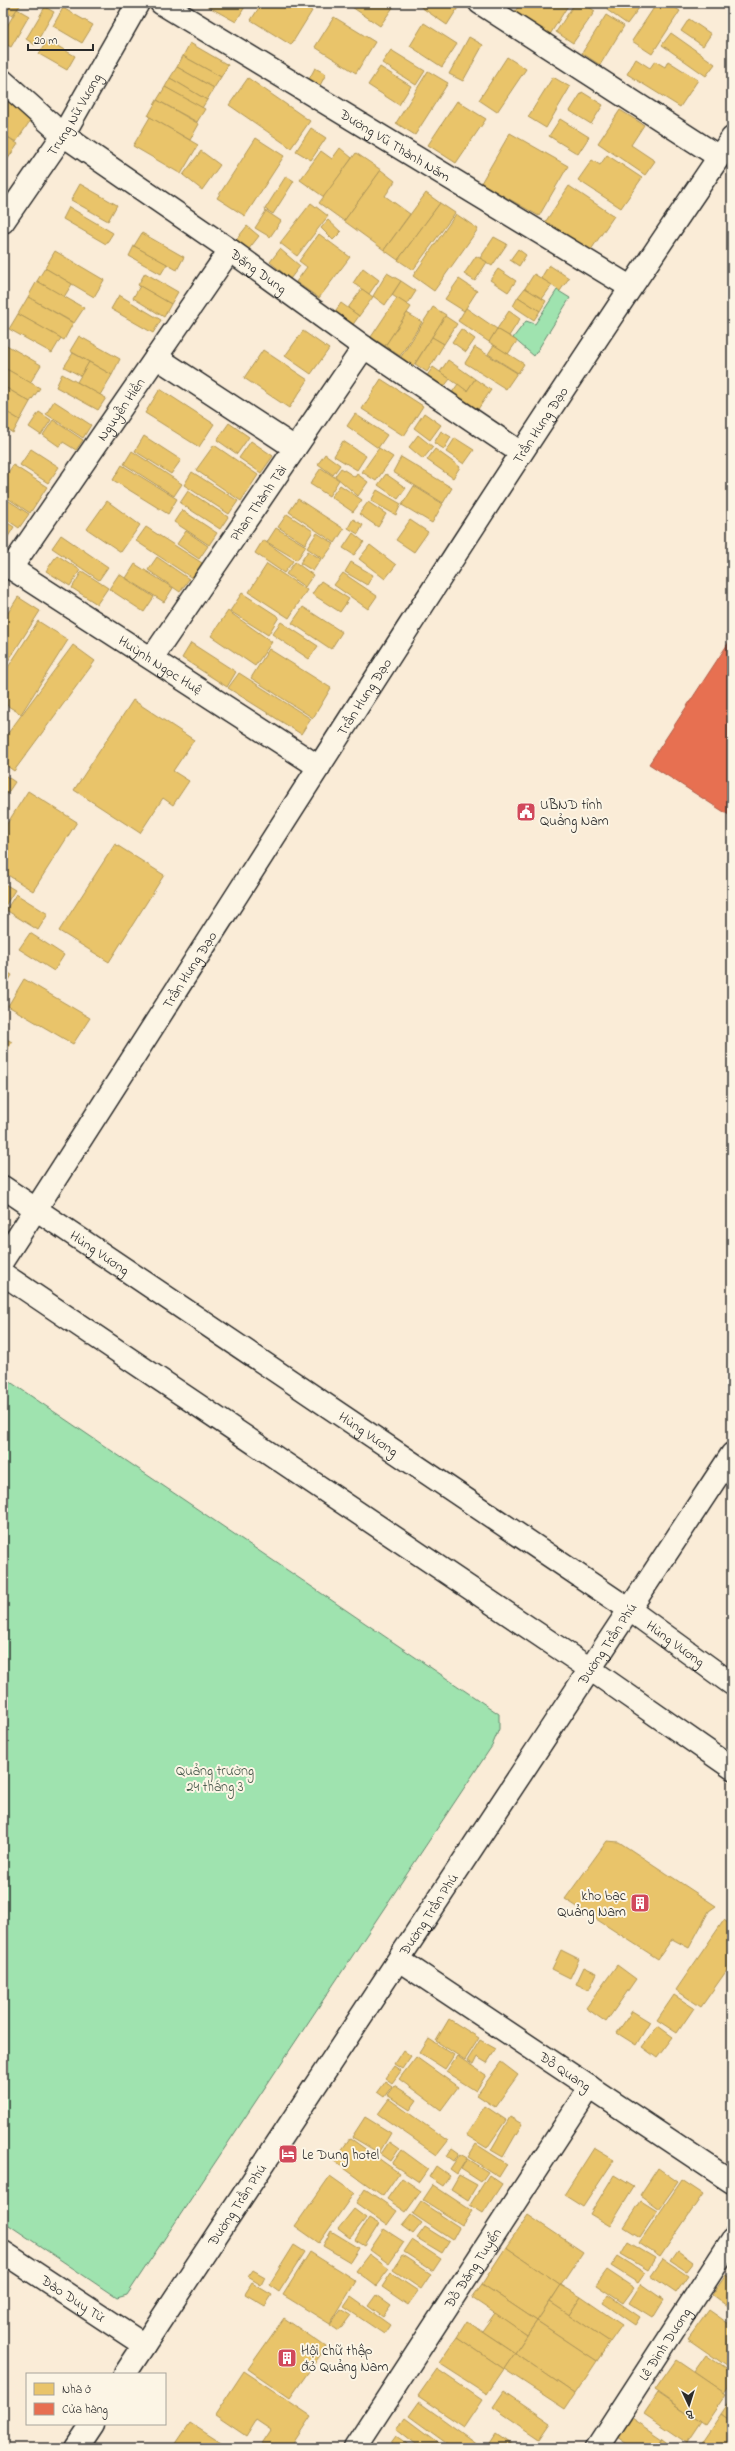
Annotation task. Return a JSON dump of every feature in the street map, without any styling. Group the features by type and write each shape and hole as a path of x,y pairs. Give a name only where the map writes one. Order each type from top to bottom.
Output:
{"street":[{"name":"Trưng Nữ Vương","path":"3,222 63,135 138,3"},
{"name":"Đường Vũ Thành Năm","path":"161,3 625,284 631,285"},
{"path":"480,3 719,157"},
{"name":"Đặng Dung","path":"3,81 63,135 230,250 364,348 521,453"},
{"name":"Trần Hưng Đạo","path":"3,1260 521,453 631,285 732,138"},
{"name":"Nguyễn Hiền","path":"7,566 230,250"},
{"name":"Phan Thành Tài","path":"152,658 364,348"},
{"path":"156,356 295,448"},
{"name":"Huỳnh Ngọc Huệ","path":"7,566 319,767"},
{"name":"Hùng Vương","path":"3,1187 630,1610 732,1684"},
{"path":"3,1274 590,1669 732,1768"},
{"name":"Đường Trần Phú","path":"126,2373 732,1454"},
{"name":"Đỗ Quang","path":"399,1960 732,2182"},
{"name":"Đỗ Đăng Tuyển","path":"355,2448 590,2087"},
{"name":"Lê Đình Dương","path":"597,2448 732,2240"},
{"name":"Đào Duy Từ","path":"3,2252 144,2345"},
{"path":"76,2448 91,2425"}],"green space":[{"path":"557,290 570,298 534,356 513,338 526,321 535,324"},
{"name":"Quảng trường 24 tháng 3","path":"3,1377 499,1714 499,1729 492,1746 127,2295 117,2298 3,2221"}],"building: Nhà ở":[{"path":"6,3 22,3 12,16 3,10"},
{"path":"202,3 247,3 236,22"},
{"path":"262,3 300,3 312,11 291,45 251,20"},
{"path":"346,3 396,3 380,26"},
{"path":"415,3 455,3 459,6 447,25"},
{"path":"521,3 569,4 549,36 513,14"},
{"path":"575,3 583,3 595,11 573,43 556,32"},
{"path":"612,3 642,4 627,24 607,10"},
{"path":"657,3 668,3 680,11 652,54 632,41"},
{"path":"45,7 54,12 35,45 26,39"},
{"path":"63,8 93,25 82,43 53,26"},
{"path":"17,9 29,16 11,47 3,43 3,33"},
{"path":"606,15 624,26 600,65 582,53"},
{"path":"334,17 375,42 356,73 315,47"},
{"path":"689,19 711,34 703,46 681,31"},
{"path":"424,23 457,44 442,67 410,46"},
{"path":"671,33 715,64 706,76 662,45"},
{"path":"469,37 483,45 463,81 449,74"},
{"path":"47,40 75,56 67,70 39,54"},
{"path":"190,43 228,65 221,77 183,56"},
{"path":"391,50 425,71 416,85 382,63"},
{"path":"183,56 221,77 214,88 177,67"},
{"path":"507,57 526,69 497,112 479,100"},
{"path":"636,59 650,68 655,61 665,67 668,61 698,80 680,107 627,74"},
{"path":"177,67 214,88 207,100 170,78"},
{"path":"380,67 411,86 399,105 368,85"},
{"path":"315,68 326,74 317,91 306,85"},
{"path":"428,71 448,83 415,135 396,123"},
{"path":"553,77 570,87 546,128 528,117"},
{"path":"170,78 207,100 202,108 165,87"},
{"path":"248,78 310,121 291,148 229,105"},
{"path":"165,87 205,109 197,122 157,100"},
{"path":"582,92 603,105 591,124 570,111"},
{"path":"3,94 34,115 16,142 3,134"},
{"path":"157,100 199,124 190,140 148,116"},
{"path":"457,101 486,119 456,163 428,145"},
{"path":"620,110 644,125 631,145 655,161 645,175 598,143"},
{"path":"150,117 198,145 181,174 133,146"},
{"path":"560,119 589,137 578,154 549,136"},
{"path":"311,128 326,138 311,160 296,151"},
{"path":"510,133 568,166 539,216 481,183"},
{"path":"3,134 18,144 3,166"},
{"path":"256,138 284,156 245,216 217,198"},
{"path":"340,148 352,158 324,197 300,180 321,151 332,159"},
{"path":"201,151 220,165 202,190 183,175"},
{"path":"356,153 381,170 344,221 319,203"},
{"path":"607,155 642,178 621,208 578,180 592,160 600,165"},
{"path":"381,170 395,181 385,196 410,214 384,250 344,221"},
{"path":"286,176 294,181 273,214 265,209"},
{"path":"80,184 117,205 108,221 71,200"},
{"path":"569,186 614,216 586,257 542,227"},
{"path":"426,193 440,203 398,260 384,250"},
{"path":"311,203 328,216 297,256 280,243"},
{"path":"440,203 455,213 413,270 398,260"},
{"path":"69,207 113,233 106,244 63,219"},
{"path":"266,211 281,221 270,237 255,228"},
{"path":"456,214 478,229 434,291 413,276"},
{"path":"328,220 341,232 333,240 321,228"},
{"path":"247,226 259,236 248,250 236,240"},
{"path":"142,233 184,257 177,270 134,246"},
{"path":"319,234 350,257 319,298 296,282 307,267 299,261"},
{"path":"494,237 507,244 492,266 480,258"},
{"path":"134,246 167,264 161,274 129,256"},
{"path":"280,249 300,266 290,279 270,262"},
{"path":"518,249 526,255 519,266 510,260"},
{"path":"55,251 104,280 94,297 45,268"},
{"path":"476,256 487,262 475,281 464,274"},
{"path":"549,265 569,278 560,291 541,278"},
{"path":"45,268 72,284 64,297 37,281"},
{"path":"363,268 379,280 369,294 353,283"},
{"path":"498,269 516,281 508,292 490,280"},
{"path":"145,273 178,292 171,304 138,285"},
{"path":"387,273 401,281 385,305 373,296"},
{"path":"534,274 552,285 542,299 525,288"},
{"path":"459,279 477,291 464,311 445,299"},
{"path":"37,281 84,308 74,323 28,297"},
{"path":"401,281 416,291 407,305 392,295"},
{"path":"140,286 171,304 164,317 133,298"},
{"path":"525,288 546,301 540,311 518,297"},
{"path":"362,289 373,297 359,316 348,308"},
{"path":"119,295 161,320 153,333 111,309"},
{"path":"28,297 73,323 64,340 18,314"},
{"path":"518,297 540,311 534,320 513,306"},
{"path":"397,298 411,307 385,346 371,337"},
{"path":"341,303 359,316 349,330 331,317"},
{"path":"433,307 446,315 412,368 399,360"},
{"path":"466,308 497,329 489,342 458,321"},
{"path":"509,311 520,319 509,336 497,329"},
{"path":"407,313 422,322 400,356 385,346"},
{"path":"18,314 61,338 52,353 9,329"},
{"path":"445,316 457,324 444,344 432,337"},
{"path":"461,329 475,339 466,352 452,342"},
{"path":"497,329 517,341 508,354 489,342"},
{"path":"303,331 329,349 311,374 285,356"},
{"path":"79,336 120,359 112,375 70,351"},
{"path":"432,337 444,344 427,372 415,364"},
{"path":"3,343 41,365 30,383 3,367"},
{"path":"494,345 524,364 518,373 488,354"},
{"path":"475,347 517,373 506,389 465,363"},
{"path":"263,350 308,380 289,408 244,378"},
{"path":"73,353 89,362 81,376 64,367"},
{"path":"448,360 475,379 467,391 440,372"},
{"path":"89,362 112,375 100,395 77,382"},
{"path":"3,367 40,388 30,402 3,386"},
{"path":"433,367 450,379 440,392 424,380"},
{"path":"62,374 106,398 98,410 56,387"},
{"path":"381,379 423,406 404,436 362,409"},
{"path":"475,379 491,390 476,412 451,394 458,384 467,391"},
{"path":"3,386 30,402 20,420 3,410"},
{"path":"160,389 214,424 199,447 145,413"},
{"path":"54,401 91,425 83,438 46,414"},
{"path":"3,410 20,420 13,433 3,427"},
{"path":"39,412 51,420 41,435 29,427"},
{"path":"424,413 441,425 430,440 414,428"},
{"path":"355,414 387,435 378,448 347,426"},
{"path":"53,420 83,440 76,450 63,442 60,447 43,435"},
{"path":"229,423 249,437 237,454 217,440"},
{"path":"441,431 451,437 444,449 434,443"},
{"path":"418,435 433,447 423,459 409,447"},
{"path":"144,436 181,460 171,474 135,451"},
{"path":"455,438 474,450 464,464 446,452"},
{"path":"251,441 273,456 261,473 239,458"},
{"path":"343,441 366,456 357,470 334,456"},
{"path":"214,445 258,475 241,501 196,470"},
{"path":"379,448 393,457 376,481 362,472"},
{"path":"31,449 59,467 48,483 20,465"},
{"path":"435,449 460,467 453,478 427,460"},
{"path":"132,451 182,484 174,496 124,464"},
{"path":"325,454 340,465 333,475 318,464"},
{"path":"401,457 452,488 443,503 393,472"},
{"path":"13,465 47,487 30,513 3,495 3,471 7,474"},
{"path":"122,465 177,499 168,514 113,480"},
{"path":"321,468 339,480 329,496 310,484"},
{"path":"341,468 355,477 357,474 368,482 358,496 335,476"},
{"path":"192,472 238,501 229,514 184,485"},
{"path":"386,474 406,488 398,499 378,485"},
{"path":"340,485 362,500 353,512 331,497"},
{"path":"414,486 443,504 432,523 402,505"},
{"path":"377,490 401,504 396,515 371,501"},
{"path":"188,491 228,517 220,529 180,503"},
{"path":"3,497 29,514 19,528 3,517"},
{"path":"298,499 344,529 335,543 289,512"},
{"path":"107,501 140,525 121,552 87,529"},
{"path":"368,502 386,514 378,527 359,514"},
{"path":"182,510 217,533 209,545 174,522"},
{"path":"287,514 313,531 305,544 278,527"},
{"path":"353,519 363,525 358,534 348,528"},
{"path":"3,520 14,527 6,540 3,538"},
{"path":"410,520 428,532 414,552 396,540"},
{"path":"146,527 202,563 192,578 136,541"},
{"path":"276,528 306,546 297,560 267,542"},
{"path":"186,531 208,546 199,559 177,544"},
{"path":"317,533 334,544 323,559 307,548"},
{"path":"353,533 364,542 354,555 343,548"},
{"path":"61,535 108,567 99,580 52,548"},
{"path":"263,540 293,561 284,573 255,553"},
{"path":"370,545 396,565 385,579 359,559"},
{"path":"308,551 321,559 313,571 300,563"},
{"path":"57,555 80,570 70,586 46,571"},
{"path":"157,557 189,579 180,592 148,570"},
{"path":"295,562 313,575 305,587 286,574"},
{"path":"351,562 373,575 367,585 345,572"},
{"path":"135,564 173,588 164,602 126,578"},
{"path":"267,564 307,590 289,618 249,592"},
{"path":"82,571 108,588 97,604 72,588"},
{"path":"343,573 377,596 368,609 334,585"},
{"path":"119,574 154,597 144,612 109,589"},
{"path":"321,581 349,599 340,612 312,594"},
{"path":"242,593 279,617 268,635 230,611"},
{"path":"18,597 40,611 3,669 3,621"},
{"path":"303,607 342,632 331,649 292,623"},
{"path":"228,611 272,642 255,666 211,636"},
{"path":"38,621 68,640 21,714 3,703 3,675"},
{"path":"281,622 318,646 309,659 272,634"},
{"path":"191,643 236,672 227,687 182,658"},
{"path":"73,645 95,661 14,771 3,763 3,740"},
{"path":"269,649 331,688 313,718 251,678"},
{"path":"239,673 311,719 301,734 228,688"},
{"path":"133,700 194,740 173,771 189,781 173,805 163,798 140,833 74,790"},
{"path":"3,774 15,782 3,800"},
{"path":"28,791 77,822 33,891 3,872 3,830"},
{"path":"115,844 164,875 109,962 59,931"},
{"path":"3,883 15,890 3,909"},
{"path":"16,894 48,914 38,930 6,910"},
{"path":"30,933 64,955 54,971 19,949"},
{"path":"3,970 12,975 3,990"},
{"path":"24,979 90,1018 73,1044 8,1006"},
{"path":"3,1037 12,1042 3,1056"},
{"name":"kho bạc Quảng Nam","path":"607,1841 619,1842 716,1906 709,1911 689,1948 672,1939 658,1959 565,1899"},
{"path":"724,1920 732,1926 732,1963 701,2007 676,1990"},
{"path":"561,1950 579,1959 570,1978 552,1969"},
{"path":"617,1965 636,1979 606,2022 586,2008"},
{"path":"584,1967 597,1973 589,1990 576,1984"},
{"path":"674,1995 694,2008 677,2033 657,2020"},
{"path":"632,2011 650,2022 636,2045 617,2033"},
{"path":"449,2019 479,2038 465,2060 436,2041"},
{"path":"658,2026 673,2037 657,2058 642,2047"},
{"path":"429,2039 454,2055 445,2069 420,2053"},
{"path":"480,2040 496,2049 487,2063 477,2057 473,2065 467,2061"},
{"path":"403,2050 411,2056 402,2069 394,2064"},
{"path":"457,2056 486,2075 476,2091 446,2072"},
{"path":"416,2057 458,2087 441,2110 399,2079"},
{"path":"501,2062 518,2075 495,2107 477,2095"},
{"path":"394,2066 401,2071 392,2083 385,2078"},
{"path":"385,2081 392,2086 384,2097 377,2092"},
{"path":"394,2085 417,2100 410,2110 387,2095"},
{"path":"389,2099 448,2141 437,2155 378,2114"},
{"path":"485,2106 506,2120 487,2148 466,2135"},
{"path":"365,2117 391,2133 379,2153 352,2137"},
{"path":"510,2117 522,2124 503,2157 491,2150"},
{"path":"350,2138 399,2173 383,2196 334,2161"},
{"path":"389,2142 399,2149 391,2161 381,2154"},
{"path":"476,2144 507,2164 499,2177 468,2157"},
{"path":"452,2148 459,2153 454,2161 447,2156"},
{"path":"594,2148 614,2160 583,2207 564,2195"},
{"path":"402,2150 428,2169 419,2182 392,2164"},
{"path":"460,2154 467,2158 457,2174 450,2169"},
{"path":"467,2159 488,2172 481,2182 461,2169"},
{"path":"436,2166 450,2176 443,2186 429,2177"},
{"path":"658,2168 678,2182 659,2209 640,2195"},
{"path":"459,2175 477,2185 468,2200 451,2189"},
{"path":"489,2175 502,2184 483,2213 470,2205"},
{"path":"614,2175 634,2187 610,2226 590,2214"},
{"path":"330,2176 354,2193 319,2243 295,2226"},
{"path":"402,2178 421,2191 406,2212 387,2199"},
{"path":"682,2180 703,2194 660,2257 639,2243"},
{"path":"433,2185 472,2211 462,2225 423,2200"},
{"path":"365,2189 397,2211 387,2225 356,2203"},
{"path":"641,2201 657,2211 640,2237 624,2227"},
{"path":"421,2202 459,2227 452,2240 413,2214"},
{"path":"354,2209 366,2218 350,2238 338,2229"},
{"path":"411,2215 422,2223 413,2234 402,2226"},
{"path":"528,2215 583,2252 561,2285 506,2247"},
{"path":"369,2218 379,2224 365,2246 355,2240"},
{"path":"425,2227 449,2242 442,2253 417,2238"},
{"path":"384,2229 404,2242 389,2264 370,2250"},
{"path":"331,2231 359,2248 350,2262 323,2246"},
{"path":"412,2240 441,2259 433,2271 404,2252"},
{"path":"628,2242 655,2258 648,2270 621,2254"},
{"path":"294,2245 305,2252 279,2292 269,2285"},
{"path":"506,2247 561,2285 537,2321 482,2284"},
{"path":"678,2251 693,2262 686,2271 671,2261"},
{"path":"310,2252 356,2281 330,2324 283,2295"},
{"path":"369,2254 389,2269 376,2286 356,2271"},
{"path":"402,2255 431,2274 421,2289 393,2270"},
{"path":"618,2256 645,2273 638,2283 611,2266"},
{"path":"663,2259 688,2276 676,2293 651,2276"},
{"path":"253,2270 265,2277 261,2285 248,2277"},
{"path":"607,2270 634,2288 623,2303 596,2285"},
{"path":"391,2273 418,2291 408,2305 382,2287"},
{"path":"726,2275 732,2279 732,2299 727,2306 712,2295"},
{"path":"252,2283 272,2295 265,2306 245,2294"},
{"path":"482,2284 537,2321 527,2335 472,2298"},
{"path":"641,2284 664,2300 653,2318 629,2303"},
{"path":"561,2285 581,2297 569,2315 550,2302"},
{"path":"376,2295 391,2306 383,2317 368,2306"},
{"path":"608,2295 640,2317 635,2325 603,2303"},
{"path":"351,2297 390,2325 384,2334 344,2307"},
{"path":"581,2297 622,2325 610,2342 569,2315"},
{"path":"550,2302 610,2342 597,2361 537,2321"},
{"path":"341,2309 351,2315 339,2331 330,2325"},
{"path":"709,2310 732,2326 731,2369 688,2339"},
{"path":"495,2313 527,2335 515,2353 482,2331"},
{"name":"Hội chữ thập đỏ Quảng Nam","path":"284,2318 326,2347 290,2398 248,2369"},
{"path":"467,2321 515,2353 504,2369 457,2337"},
{"path":"537,2321 597,2361 575,2394 515,2353"},
{"path":"457,2337 504,2369 487,2394 439,2363"},
{"path":"515,2353 575,2394 565,2409 504,2369"},
{"path":"706,2355 732,2373 732,2381 724,2393 694,2372"},
{"path":"676,2360 726,2394 705,2425 655,2390"},
{"path":"437,2369 482,2400 464,2427 418,2396"},
{"path":"244,2371 311,2416 290,2448 259,2448 271,2430 256,2420 246,2436 215,2415"},
{"path":"504,2391 551,2423 540,2439 493,2407"},
{"path":"658,2393 701,2422 687,2443 644,2414"},
{"path":"732,2398 732,2422 721,2414"},
{"path":"419,2402 477,2444 475,2448 453,2448 409,2416"},
{"path":"721,2414 732,2422 732,2448 698,2448"},
{"path":"405,2418 445,2448 421,2448 397,2429"},
{"path":"631,2418 662,2439 655,2448 633,2448 617,2437"},
{"path":"190,2423 229,2448 173,2448"},
{"path":"496,2434 516,2448 487,2448"},
{"path":"396,2436 413,2448 387,2448"},
{"path":"662,2439 674,2448 655,2448"}],"building: Cửa hàng":[{"path":"731,639 732,640 732,817 649,764"}],"place":[{"name":"UBND tỉnh Quảng Nam","path":"526,812"},
{"name":"kho bạc Quảng Nam","path":"640,1903"},
{"name":"Le Dung hotel","path":"288,2154"},
{"name":"Hội chữ thập đỏ Quảng Nam","path":"287,2358"}]}
